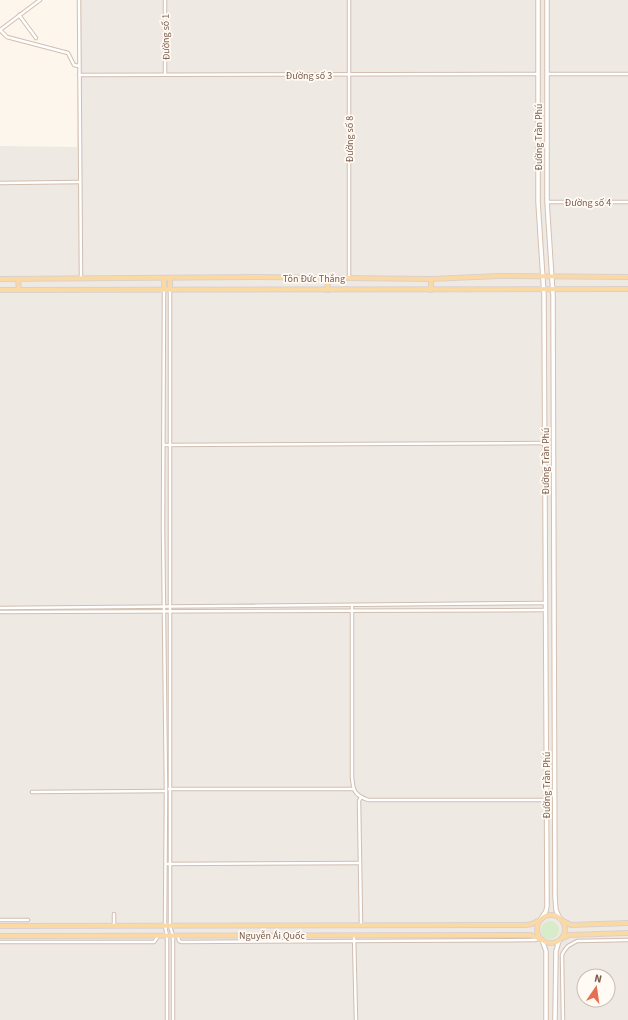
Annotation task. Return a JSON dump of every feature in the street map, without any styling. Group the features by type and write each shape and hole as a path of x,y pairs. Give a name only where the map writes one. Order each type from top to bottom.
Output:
{"main road":[{"name":"Đường Trần Phú","path":"538,0 538,202 544,289 547,906 546,911 540,920"},
{"name":"Đường Trần Phú","path":"547,0 547,202 553,289 556,910 560,919"},
{"path":"538,74 548,74"},
{"path":"538,202 547,202"},
{"name":"Tôn Đức Thắng","path":"0,279 431,279 543,276 628,277"},
{"path":"164,278 164,289"},
{"path":"170,278 170,289"},
{"path":"18,279 19,290"},
{"path":"328,279 328,290"},
{"path":"431,279 431,290"},
{"name":"Tôn Đức Thắng","path":"0,290 628,289"},
{"path":"544,412 554,412"},
{"path":"545,443 554,442"},
{"path":"545,603 554,602"},
{"path":"545,610 554,609"},
{"path":"546,771 555,771"},
{"path":"546,1020 546,951 542,940 539,937 537,928 540,920 548,916 556,916 571,925 628,923"},
{"path":"555,1020 556,951 565,930 565,926 560,919"},
{"name":"Nguyễn Ái Quốc","path":"0,926 526,925 540,920"},
{"path":"542,940 550,943 559,941 569,935 628,933"},
{"name":"Nguyễn Ái Quốc","path":"0,936 531,935 542,940"}],"street":[{"path":"40,0 0,30 7,37 68,53 74,65 79,66"},
{"path":"79,0 81,278"},
{"name":"Đường số 1","path":"165,0 165,74"},
{"name":"Đường số 8","path":"349,0 349,278"},
{"path":"18,15 36,38"},
{"name":"Đường số 3","path":"79,75 538,74"},
{"path":"548,74 628,74"},
{"path":"0,183 80,182"},
{"name":"Đường số 4","path":"547,202 628,202"},
{"path":"164,289 163,527 166,790 165,926 167,936 167,1020"},
{"path":"170,289 170,926 173,936 173,1020"},
{"path":"164,374 170,375"},
{"path":"164,445 545,443"},
{"path":"163,527 170,527"},
{"path":"0,608 164,605 545,603"},
{"path":"453,604 453,610"},
{"path":"263,605 264,610"},
{"path":"352,605 353,789 357,794 368,800 546,800"},
{"path":"0,612 545,610"},
{"path":"32,792 353,789"},
{"path":"361,797 359,801 361,925"},
{"path":"166,864 360,863"},
{"path":"114,914 114,926"},
{"path":"0,920 28,920"},
{"path":"354,935 356,1020"},
{"path":"0,942 154,942 157,936"},
{"path":"178,936 179,941 182,942 536,940"},
{"path":"563,1020 562,956 564,951 573,943 578,941 628,940"}],"shaded area":[{"path":"78,0 628,0 628,1020 0,1020 0,146 77,147"}],"green space":[{"path":"550,921 556,924 559,930 556,936 550,939 544,936 541,930 544,924"}]}
